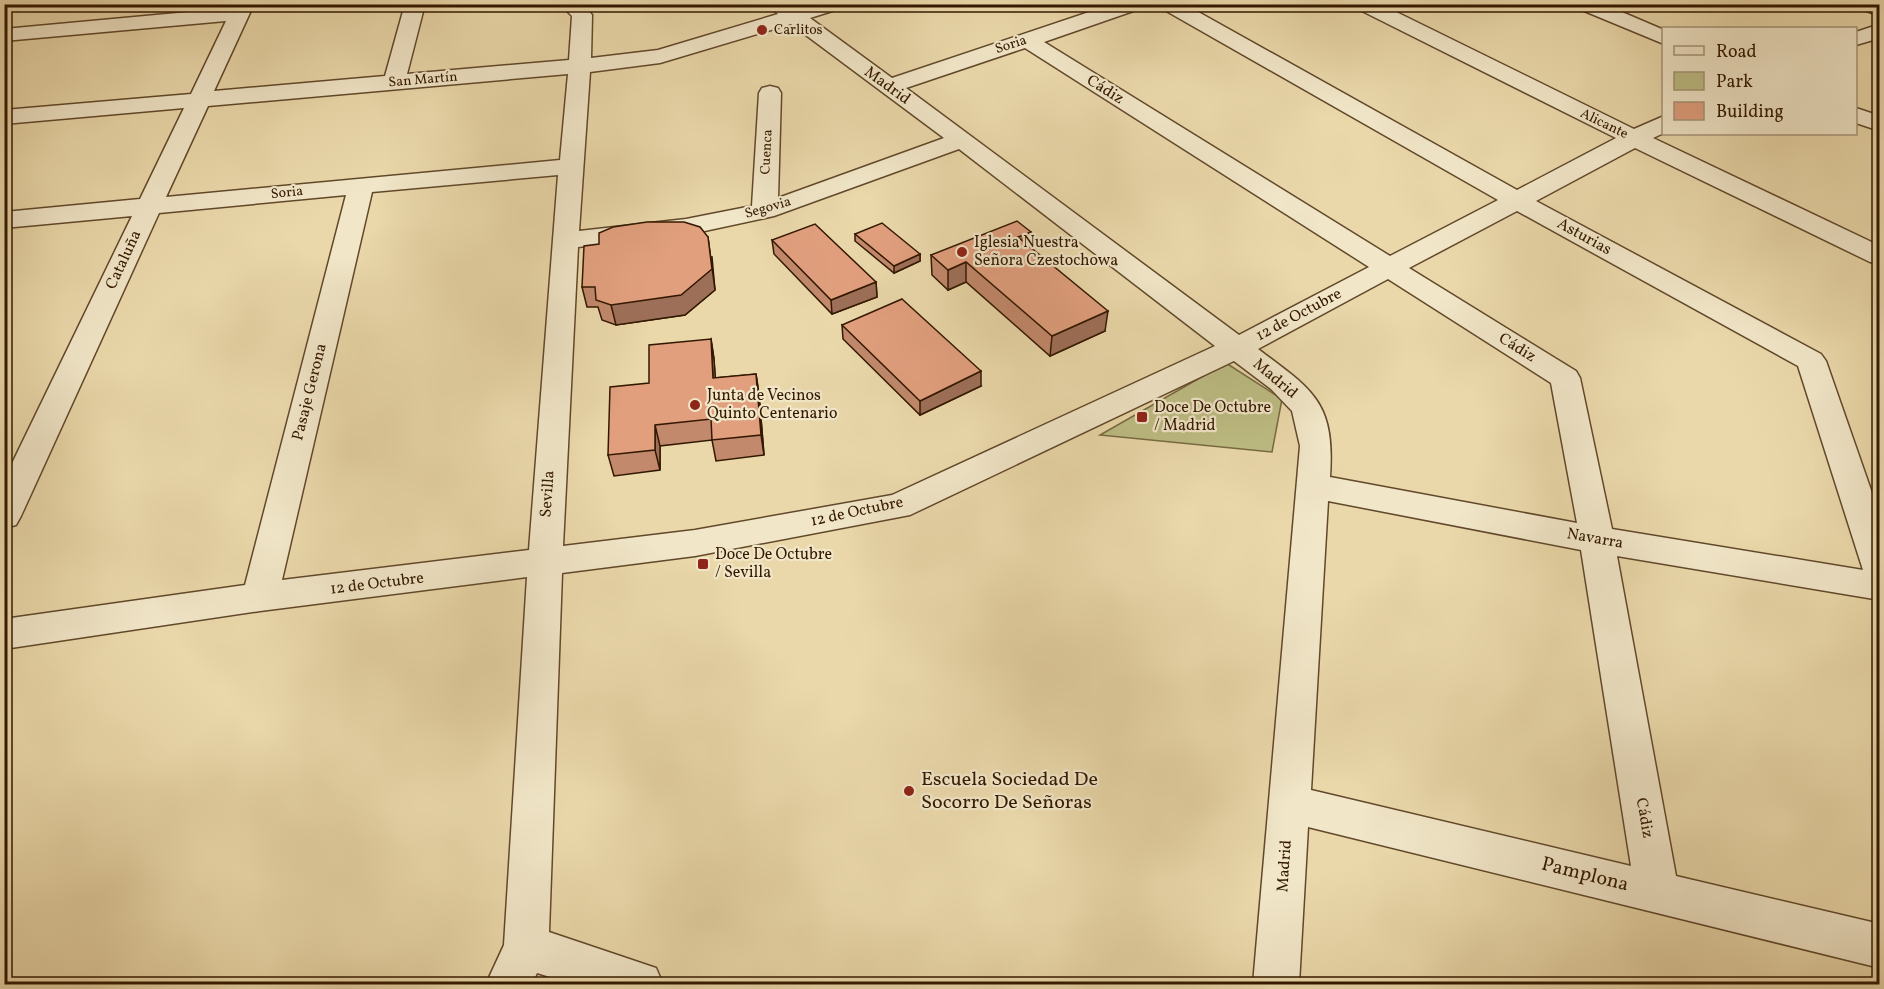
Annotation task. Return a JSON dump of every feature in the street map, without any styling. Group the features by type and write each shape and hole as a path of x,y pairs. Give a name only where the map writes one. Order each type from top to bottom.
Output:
{"street":[{"path":"394,83 415,4"},
{"name":"Sevilla","path":"518,966 570,166 580,67 582,15 570,4"},
{"name":"San Martín","path":"4,117 580,67 660,57 784,11 835,4"},
{"name":"Soria","path":"888,87 1135,4"},
{"name":"Asturias","path":"1167,4 1516,200 1811,361 1880,568"},
{"name":"Alicante","path":"1363,4 1880,256"},
{"path":"1584,4 1662,37"},
{"path":"1866,4 1880,10"},
{"path":"4,34 243,9"},
{"name":"Cataluña","path":"4,516 243,9"},
{"name":"Madrid","path":"784,11 962,140 1282,382 1307,407 1316,446 1276,984"},
{"path":"1857,39 1880,30"},
{"name":"Cádiz","path":"1027,40 1565,378 1597,540 1657,892"},
{"name":"Cuenca","path":"765,211 770,93"},
{"path":"1857,115 1880,124"},
{"name":"12 de Octubre","path":"4,634 260,597 544,564 695,543 898,506 1236,348 1662,124"},
{"name":"Segovia","path":"565,240 686,227 765,211 962,140"},
{"name":"Soria","path":"4,220 570,166"},
{"name":"Pasaje Gerona","path":"260,597 361,186"},
{"name":"Navarra","path":"1313,486 1597,540 1880,585"},
{"name":"Pamplona","path":"1290,804 1880,946"},
{"path":"518,966 640,984"}],"green space":[{"path":"1226,363 1282,399 1272,452 1100,435"}],"building":[{"path":"1017,221 1031,232 1018,237 1108,311 1052,336 966,262 948,270 931,255"},
{"path":"647,222 684,222 700,227 708,237 712,269 681,295 611,305 596,300 595,287 582,287 584,246 599,244 599,233 613,227"},
{"path":"882,223 920,254 894,266 855,234"},
{"path":"815,224 876,282 831,300 772,240"},
{"path":"902,299 981,371 920,401 842,325"},
{"path":"711,339 713,378 756,374 761,435 712,440 711,419 655,425 655,450 608,455 610,387 649,383 649,345"}],"place":[{"name":"Carlitos","path":"762,30"},
{"name":"Iglesia Nuestra Señora Czestochowa","path":"962,252"},
{"name":"Junta de Vecinos Quinto Centenario","path":"695,405"},
{"name":"Doce De Octubre / Madrid","path":"1142,417"},
{"name":"Doce De Octubre / Sevilla","path":"703,564"},
{"name":"Escuela Sociedad De Socorro De Señoras","path":"909,791"}]}
